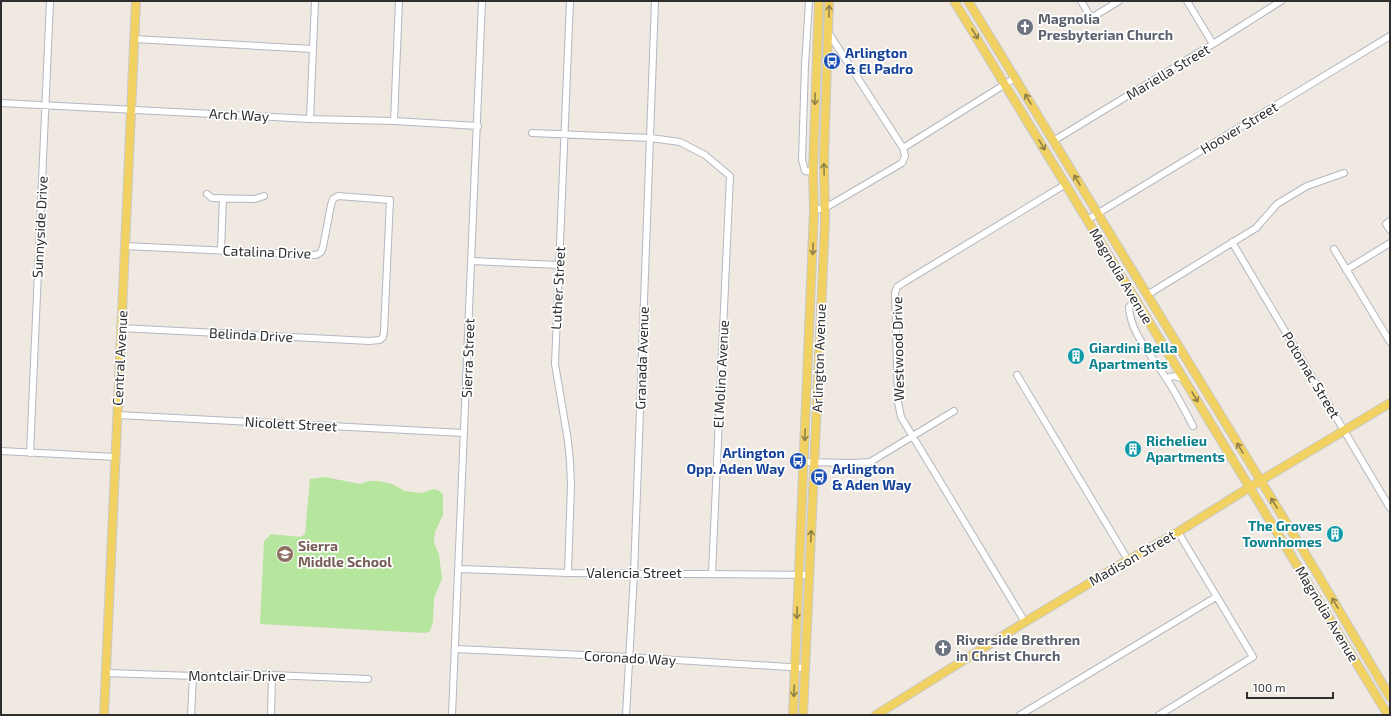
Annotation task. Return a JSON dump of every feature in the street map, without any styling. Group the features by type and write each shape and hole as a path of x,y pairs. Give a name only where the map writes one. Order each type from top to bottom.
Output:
{"main road":[{"name":"Central Avenue","path":"104,715 136,1"},
{"name":"Arlington Avenue","path":"793,715 814,210 813,172 819,1"},
{"name":"Arlington Avenue","path":"803,715 825,208 824,158 829,1"},
{"name":"Magnolia Avenue","path":"954,1 1388,715"},
{"name":"Magnolia Avenue","path":"968,1 1317,573 1390,697"},
{"name":"Madison Street","path":"876,715 1025,622 1390,404"}],"street":[{"name":"Sunnyside Drive","path":"30,453 50,1"},
{"path":"310,119 315,1"},
{"path":"394,121 399,1"},
{"name":"Sierra Street","path":"452,715 478,126 482,1"},
{"name":"Luther Street","path":"568,573 571,485 570,462 566,427 555,364 570,1"},
{"name":"Granada Avenue","path":"626,715 628,657 634,574 655,1"},
{"path":"809,1 805,60 802,160 805,171 813,172"},
{"path":"1081,1 1091,18 1119,1"},
{"path":"1187,1 1213,44"},
{"name":"Mariella Street","path":"1053,141 1282,1"},
{"path":"814,210 825,208 902,163 905,156 903,148 828,32"},
{"name":"Hoover Street","path":"1087,220 1390,36"},
{"path":"134,39 313,49"},
{"path":"805,60 816,60"},
{"path":"903,148 1015,78"},
{"name":"Arch Way","path":"1,103 478,126"},
{"path":"532,133 650,138"},
{"name":"El Molino Avenue","path":"650,138 680,142 705,155 730,176 712,573"},
{"path":"1147,295 1256,228 1277,204 1307,186 1344,173"},
{"name":"Westwood Drive","path":"1025,622 911,436 901,417 898,402 895,293 897,287 1066,184"},
{"path":"207,194 212,198 255,199 264,196"},
{"name":"Catalina Drive","path":"125,246 316,255 321,252 323,247 331,205 333,200 338,196 390,200 384,331 380,340"},
{"path":"221,250 223,198"},
{"path":"1390,221 1386,224 1390,230"},
{"name":"Potomac Street","path":"1232,242 1390,508"},
{"path":"1346,270 1390,243"},
{"path":"1334,249 1390,342"},
{"path":"472,261 559,265"},
{"path":"1136,300 1129,307 1130,318 1153,359 1167,379 1193,426"},
{"name":"Belinda Drive","path":"121,328 369,342 380,340"},
{"path":"1017,376 1128,560"},
{"path":"1167,379 1174,376 1184,380"},
{"path":"804,462 870,462 954,411"},
{"name":"Nicolett Street","path":"118,415 464,433"},
{"path":"1,451 116,457"},
{"path":"1159,715 1253,656 1178,532"},
{"name":"Valencia Street","path":"459,569 568,573 810,575"},
{"path":"1020,715 1216,597"},
{"name":"Coronado Way","path":"455,649 628,657 805,668"},
{"name":"Montclair Drive","path":"106,673 193,677 224,677 246,674 368,679"},
{"path":"271,715 272,676"},
{"path":"192,715 193,677"}],"green space":[{"path":"325,477 360,484 369,481 378,481 392,484 405,491 422,493 433,489 438,490 443,494 443,515 435,532 434,543 439,554 442,579 434,598 433,622 430,631 425,633 260,624 264,541 271,534 300,537 305,534 310,479"}],"place":[{"name":"Magnolia Presbyterian Church","path":"1025,27"},
{"name":"Arlington & El Padro","path":"832,61"},
{"name":"Giardini Bella Apartments","path":"1076,356"},
{"name":"Richelieu Apartments","path":"1133,449"},
{"name":"Arlington Opp. Aden Way","path":"798,461"},
{"name":"Arlington & Aden Way","path":"819,477"},
{"name":"The Groves Townhomes","path":"1335,534"},
{"name":"Sierra Middle School","path":"285,554"},
{"name":"Riverside Brethren in Christ Church","path":"943,648"}]}
